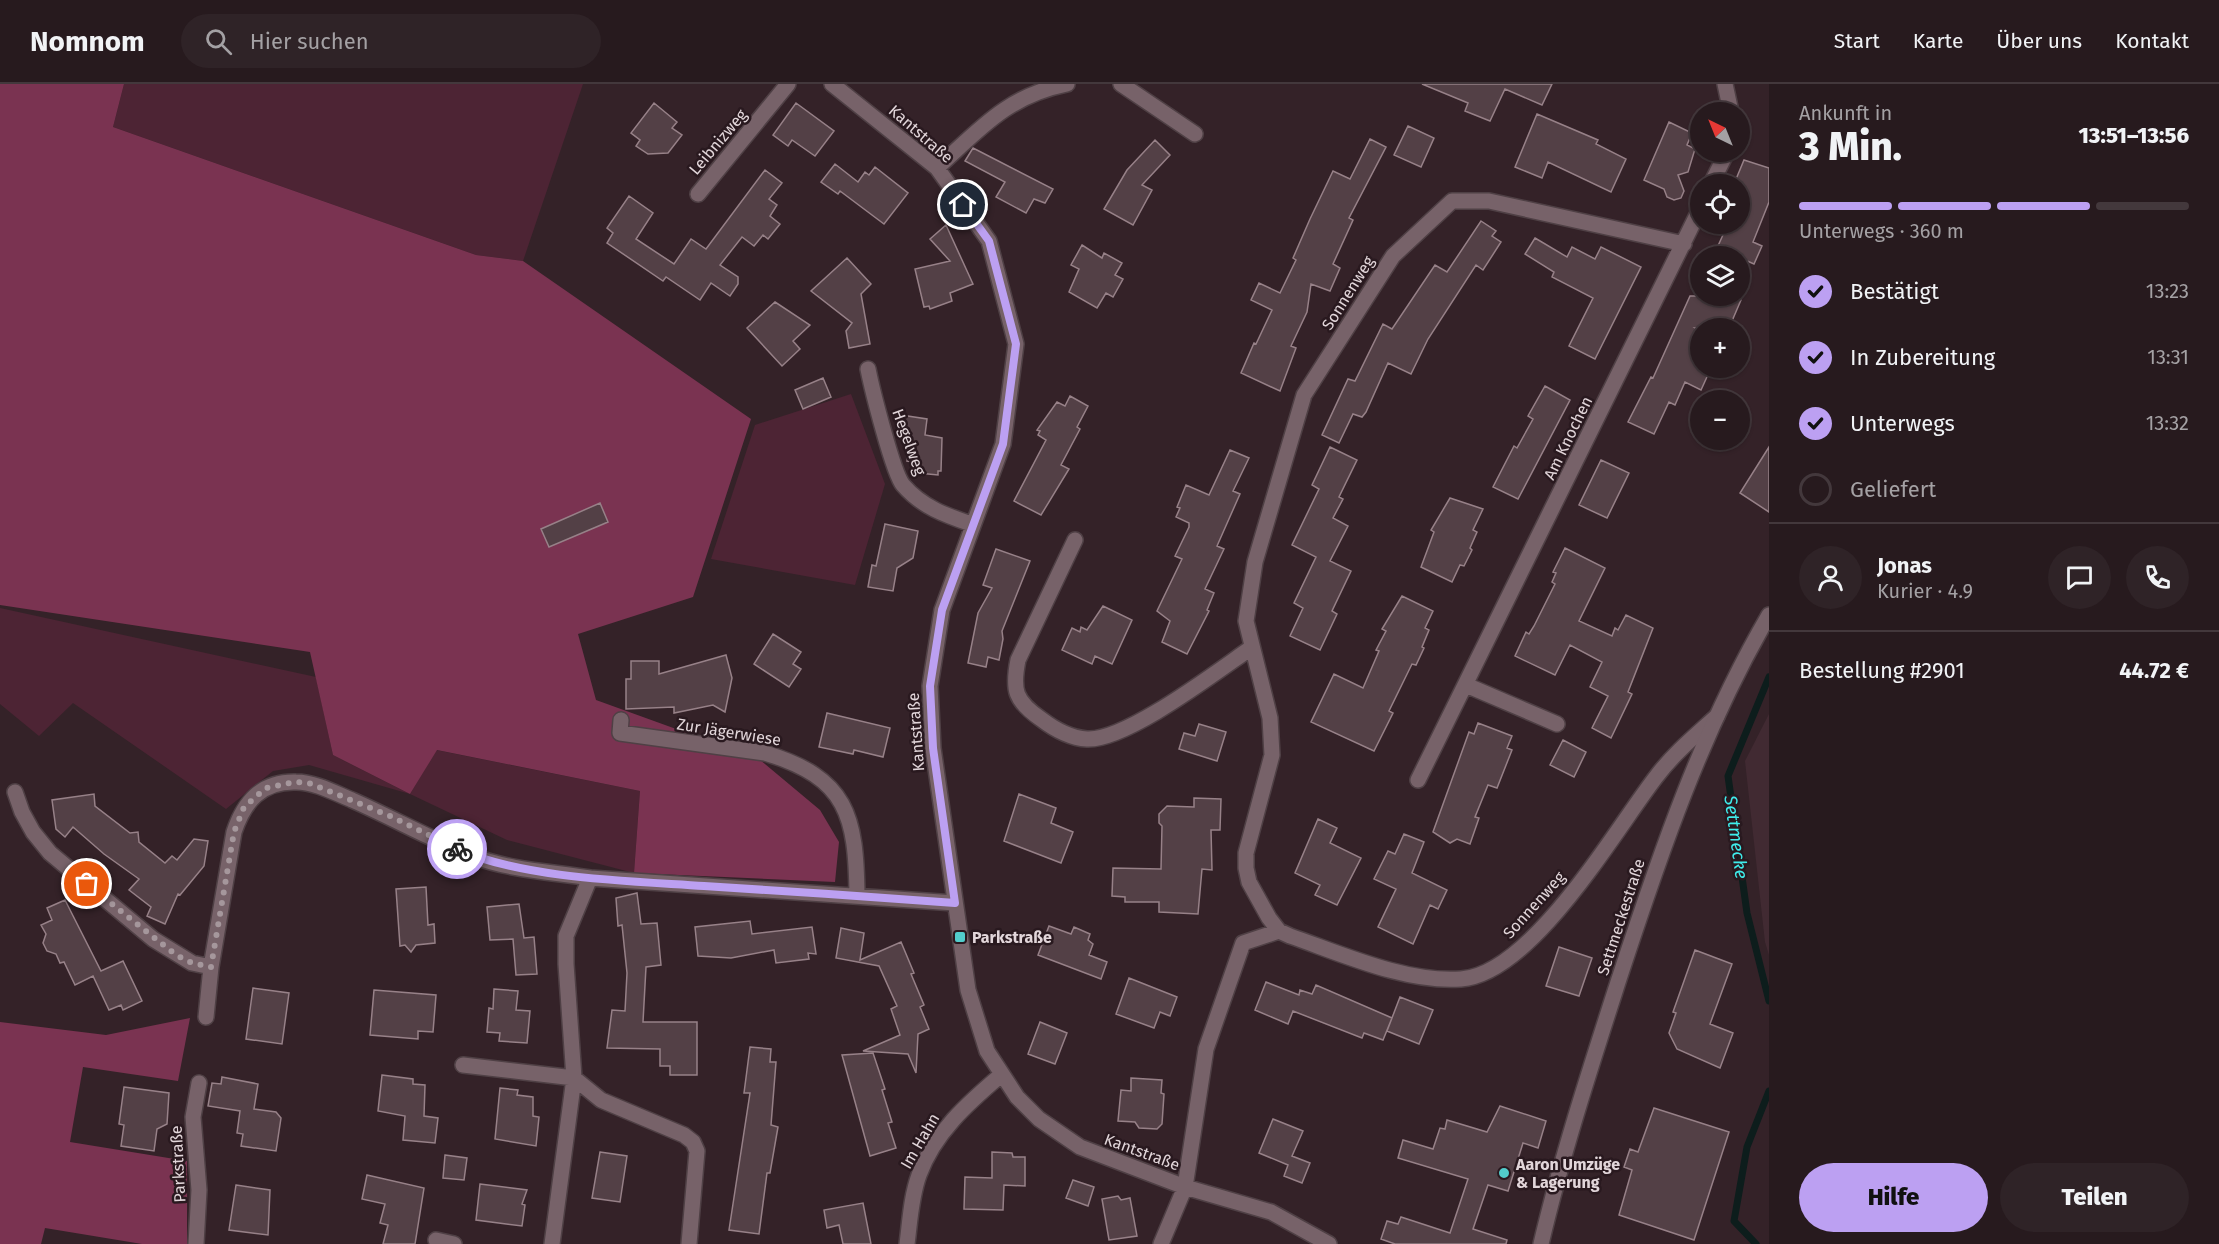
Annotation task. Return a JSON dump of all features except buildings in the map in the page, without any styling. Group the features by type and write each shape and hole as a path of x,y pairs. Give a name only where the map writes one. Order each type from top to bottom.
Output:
{"street":[{"name":"Leibnizweg","path":"698,194 788,84"},
{"name":"Kantstraße","path":"832,84 937,168 989,241 1016,344 1003,444 971,524 942,610 930,686 933,748 968,990 987,1051 1001,1076 1024,1105 1058,1135 1095,1155 1185,1187 1271,1212 1329,1244"},
{"path":"937,168 999,111 1038,90 1066,84"},
{"path":"1120,84 1195,134"},
{"path":"1725,84 1729,102"},
{"name":"Sonnenweg","path":"1684,244 1489,201 1452,201 1393,256 1304,396 1255,562 1246,621 1270,718 1272,755 1246,853 1246,868 1258,900 1279,931 1420,977 1465,979 1498,967 1527,943 1555,913 1657,775 1718,716"},
{"name":"Am Knochen","path":"1418,780 1690,231"},
{"name":"Hegelweg","path":"868,369 874,398 902,484 933,511 971,524"},
{"path":"1076,540 1022,652 1016,671 1015,692 1018,698 1050,725 1065,734 1086,739 1110,736 1142,719 1251,648"},
{"name":"Settmeckestraße","path":"1541,1244 1598,1045 1679,800 1744,657 1769,615"},
{"path":"1466,685 1557,724"},
{"name":"Zur Jägerwiese","path":"621,720 621,733 765,753 787,760 825,782 847,811 853,829 857,851 857,896"},
{"path":"206,1017 211,967 234,832 239,816 252,798 266,788 279,784 309,783 336,793 475,857 590,878 955,903"},
{"path":"15,792 27,822 50,853 153,939 184,959 211,967"},
{"path":"552,1244 574,1078 566,936 590,878"},
{"path":"1161,1244 1185,1187 1206,1049 1243,943 1279,931"},
{"path":"463,1065 574,1078 601,1100 684,1135 693,1142 697,1151 689,1244"},
{"name":"Im Hahn","path":"907,1244 913,1195 924,1164 957,1114 1001,1076"},
{"name":"Parkstraße","path":"196,1244 199,1190 193,1117 199,1083"},
{"path":"436,1240 454,1244"}],"shaded area":[{"path":"0,84 124,84 113,127 476,255 523,261 751,419 693,597 578,634 596,700 759,759 820,810 839,842 835,882 634,873 640,791 437,750 410,794 333,755 310,652 0,605"},
{"path":"124,84 583,84 523,261 476,255 113,127"},
{"path":"851,394 885,484 855,585 711,559 755,425"},
{"path":"0,608 316,677 333,755 410,794 309,765 273,771 226,809 73,703 39,736 0,704"},
{"path":"1769,714 1769,955 1765,942 1745,761"},
{"path":"436,750 640,791 634,873 507,840 410,794"},
{"path":"190,1018 178,1081 83,1067 70,1142 187,1161 187,1244 142,1244 45,1228 41,1244 0,1244 0,1022 106,1035"}],"waterway":[{"name":"Settmecke","path":"1769,677 1728,776 1747,913 1769,1001"},
{"name":"Settmecke","path":"1756,1244 1734,1221 1747,1147 1769,1091"}],"way so far":[{"path":"87,884 153,939 176,955 192,963 211,967 234,832 244,807 266,788 295,782 309,783 390,816 457,849"}],"place":[{"name":"Parkstraße","path":"960,937"},
{"name":"Aaron Umzüge & Lagerung","path":"1504,1173"}],"route":[{"path":"457,849 475,857 508,865 590,878 955,903 933,748 930,686 942,610 966,545 971,524 1003,444 1016,344 989,241 963,205"}]}
